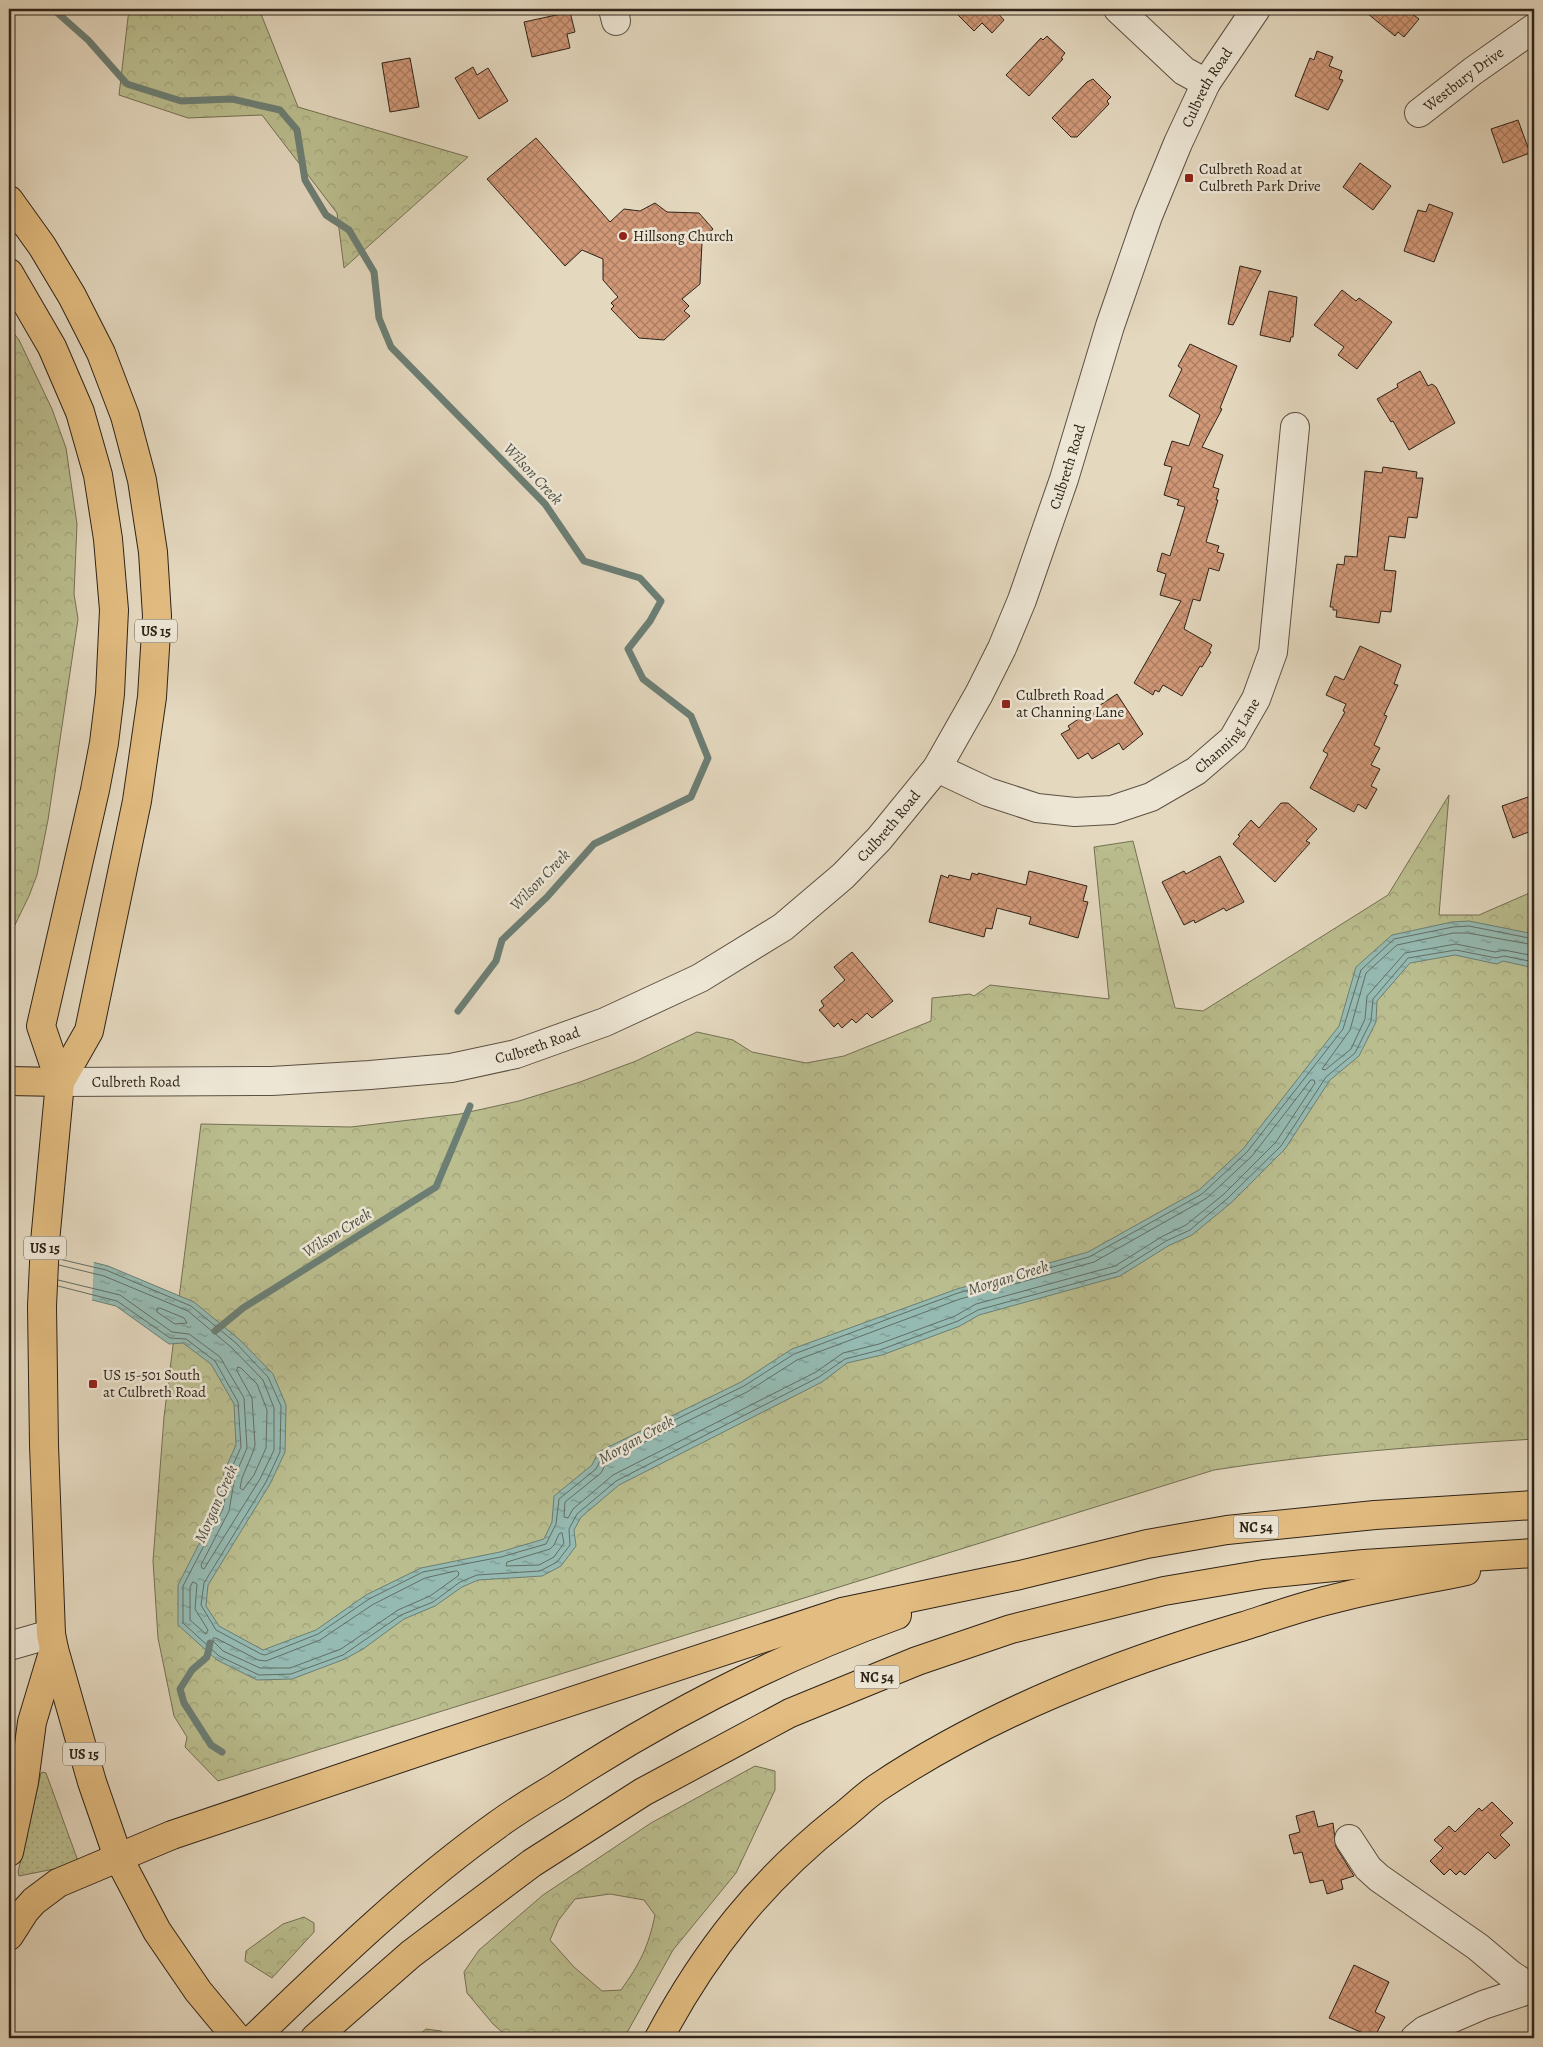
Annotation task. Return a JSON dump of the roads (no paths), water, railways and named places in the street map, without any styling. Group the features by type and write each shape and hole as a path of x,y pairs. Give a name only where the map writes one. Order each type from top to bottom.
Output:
{"main road":[{"name":"US 15","path":"9,200 42,246 72,296 101,353 125,416 142,480 153,552 157,607 152,697 137,801 89,1031 60,1082"},
{"name":"US 15","path":"9,273 52,347 80,412 98,475 108,539 114,610 110,694 104,743 41,1026 60,1082 45,1242 42,1306 44,1445 52,1641 92,1782 118,1857 157,1931 198,1991 237,2038"},
{"path":"9,1081 60,1082"},
{"name":"NC 54","path":"254,2038 325,1970 407,1896 497,1825 591,1764 671,1718 748,1678 842,1636 947,1597 1020,1575 1147,1544 1227,1530 1375,1515 1534,1505"},
{"name":"NC 54","path":"315,2038 411,1954 532,1863 643,1792 790,1714 917,1661 1010,1629 1164,1591 1264,1574 1355,1565 1534,1552"},
{"path":"659,2038 678,2002 723,1936 770,1881 818,1836 876,1790 933,1754 994,1721 1137,1660 1336,1598 1534,1557"},
{"path":"9,1936 25,1911 46,1891 58,1883 172,1835 842,1612 1020,1575"},
{"name":"US 15","path":"9,1852 24,1782 32,1722 52,1641"}],"street":[{"path":"1118,9 1184,71 1206,83"},
{"name":"Culbreth Road","path":"60,1082 272,1081 396,1074 436,1070 494,1059 605,1022 700,978 783,927 843,876 879,839 937,768 980,694 1002,648 1022,600 1064,479 1110,326 1148,216 1206,83 1256,9"},
{"name":"Westbury Drive","path":"1419,113 1473,71 1534,28"},
{"name":"Channing Lane","path":"937,768 988,792 1037,808 1075,812 1112,810 1151,797 1196,772 1233,739 1256,699 1273,652 1296,427"},
{"path":"9,1646 52,1641"},
{"path":"1349,1839 1368,1868 1379,1878 1478,1947 1510,1974 1532,1988"},
{"path":"1415,2038 1425,2030 1483,2005 1532,1988"}],"water":[{"name":"Morgan Creek","path":"1469,921 1534,934 1534,968 1503,961 1497,964 1455,955 1410,963 1377,1001 1376,1022 1359,1056 1330,1080 1285,1149 1232,1202 1192,1235 1168,1246 1120,1276 979,1315 960,1326 882,1355 847,1363 822,1382 619,1485 581,1517 574,1530 576,1546 561,1566 542,1576 478,1580 462,1587 435,1606 404,1619 363,1649 345,1659 292,1679 257,1680 217,1660 178,1625 178,1585 218,1507 224,1472 236,1445 234,1404 211,1364 183,1343 169,1344 116,1306 9,1279 9,1241 108,1266 194,1302 240,1340 273,1374 286,1405 285,1452 270,1484 208,1585 206,1606 219,1626 263,1650 316,1630 366,1595 421,1568 500,1552 544,1539 552,1522 554,1496 592,1465 598,1452 741,1382 792,1349 957,1289 1088,1252 1199,1190 1243,1149 1339,1026 1356,967 1392,935 1452,922"}],"waterway":[{"name":"Wilson Creek","path":"53,9 88,40 127,84 181,101 232,99 280,110 297,130 305,180 326,215 349,230 374,272 379,318 391,347 545,504 584,561 640,578 661,601 650,621 628,649 643,679 691,716 708,758 691,797 594,844 547,897 502,940 496,961 458,1011"},
{"name":"Wilson Creek","path":"215,1331 243,1308 436,1187 470,1106"},
{"path":"210,1643 207,1657 192,1670 180,1689 184,1703 211,1745 222,1752"}],"place":[{"name":"Culbreth Road at Culbreth Park Drive","path":"1189,178"},
{"name":"Hillsong Church","path":"623,236"},
{"name":"Culbreth Road at Channing Lane","path":"1006,704"},
{"name":"US 15-501 South at Culbreth Road","path":"93,1384"}]}
